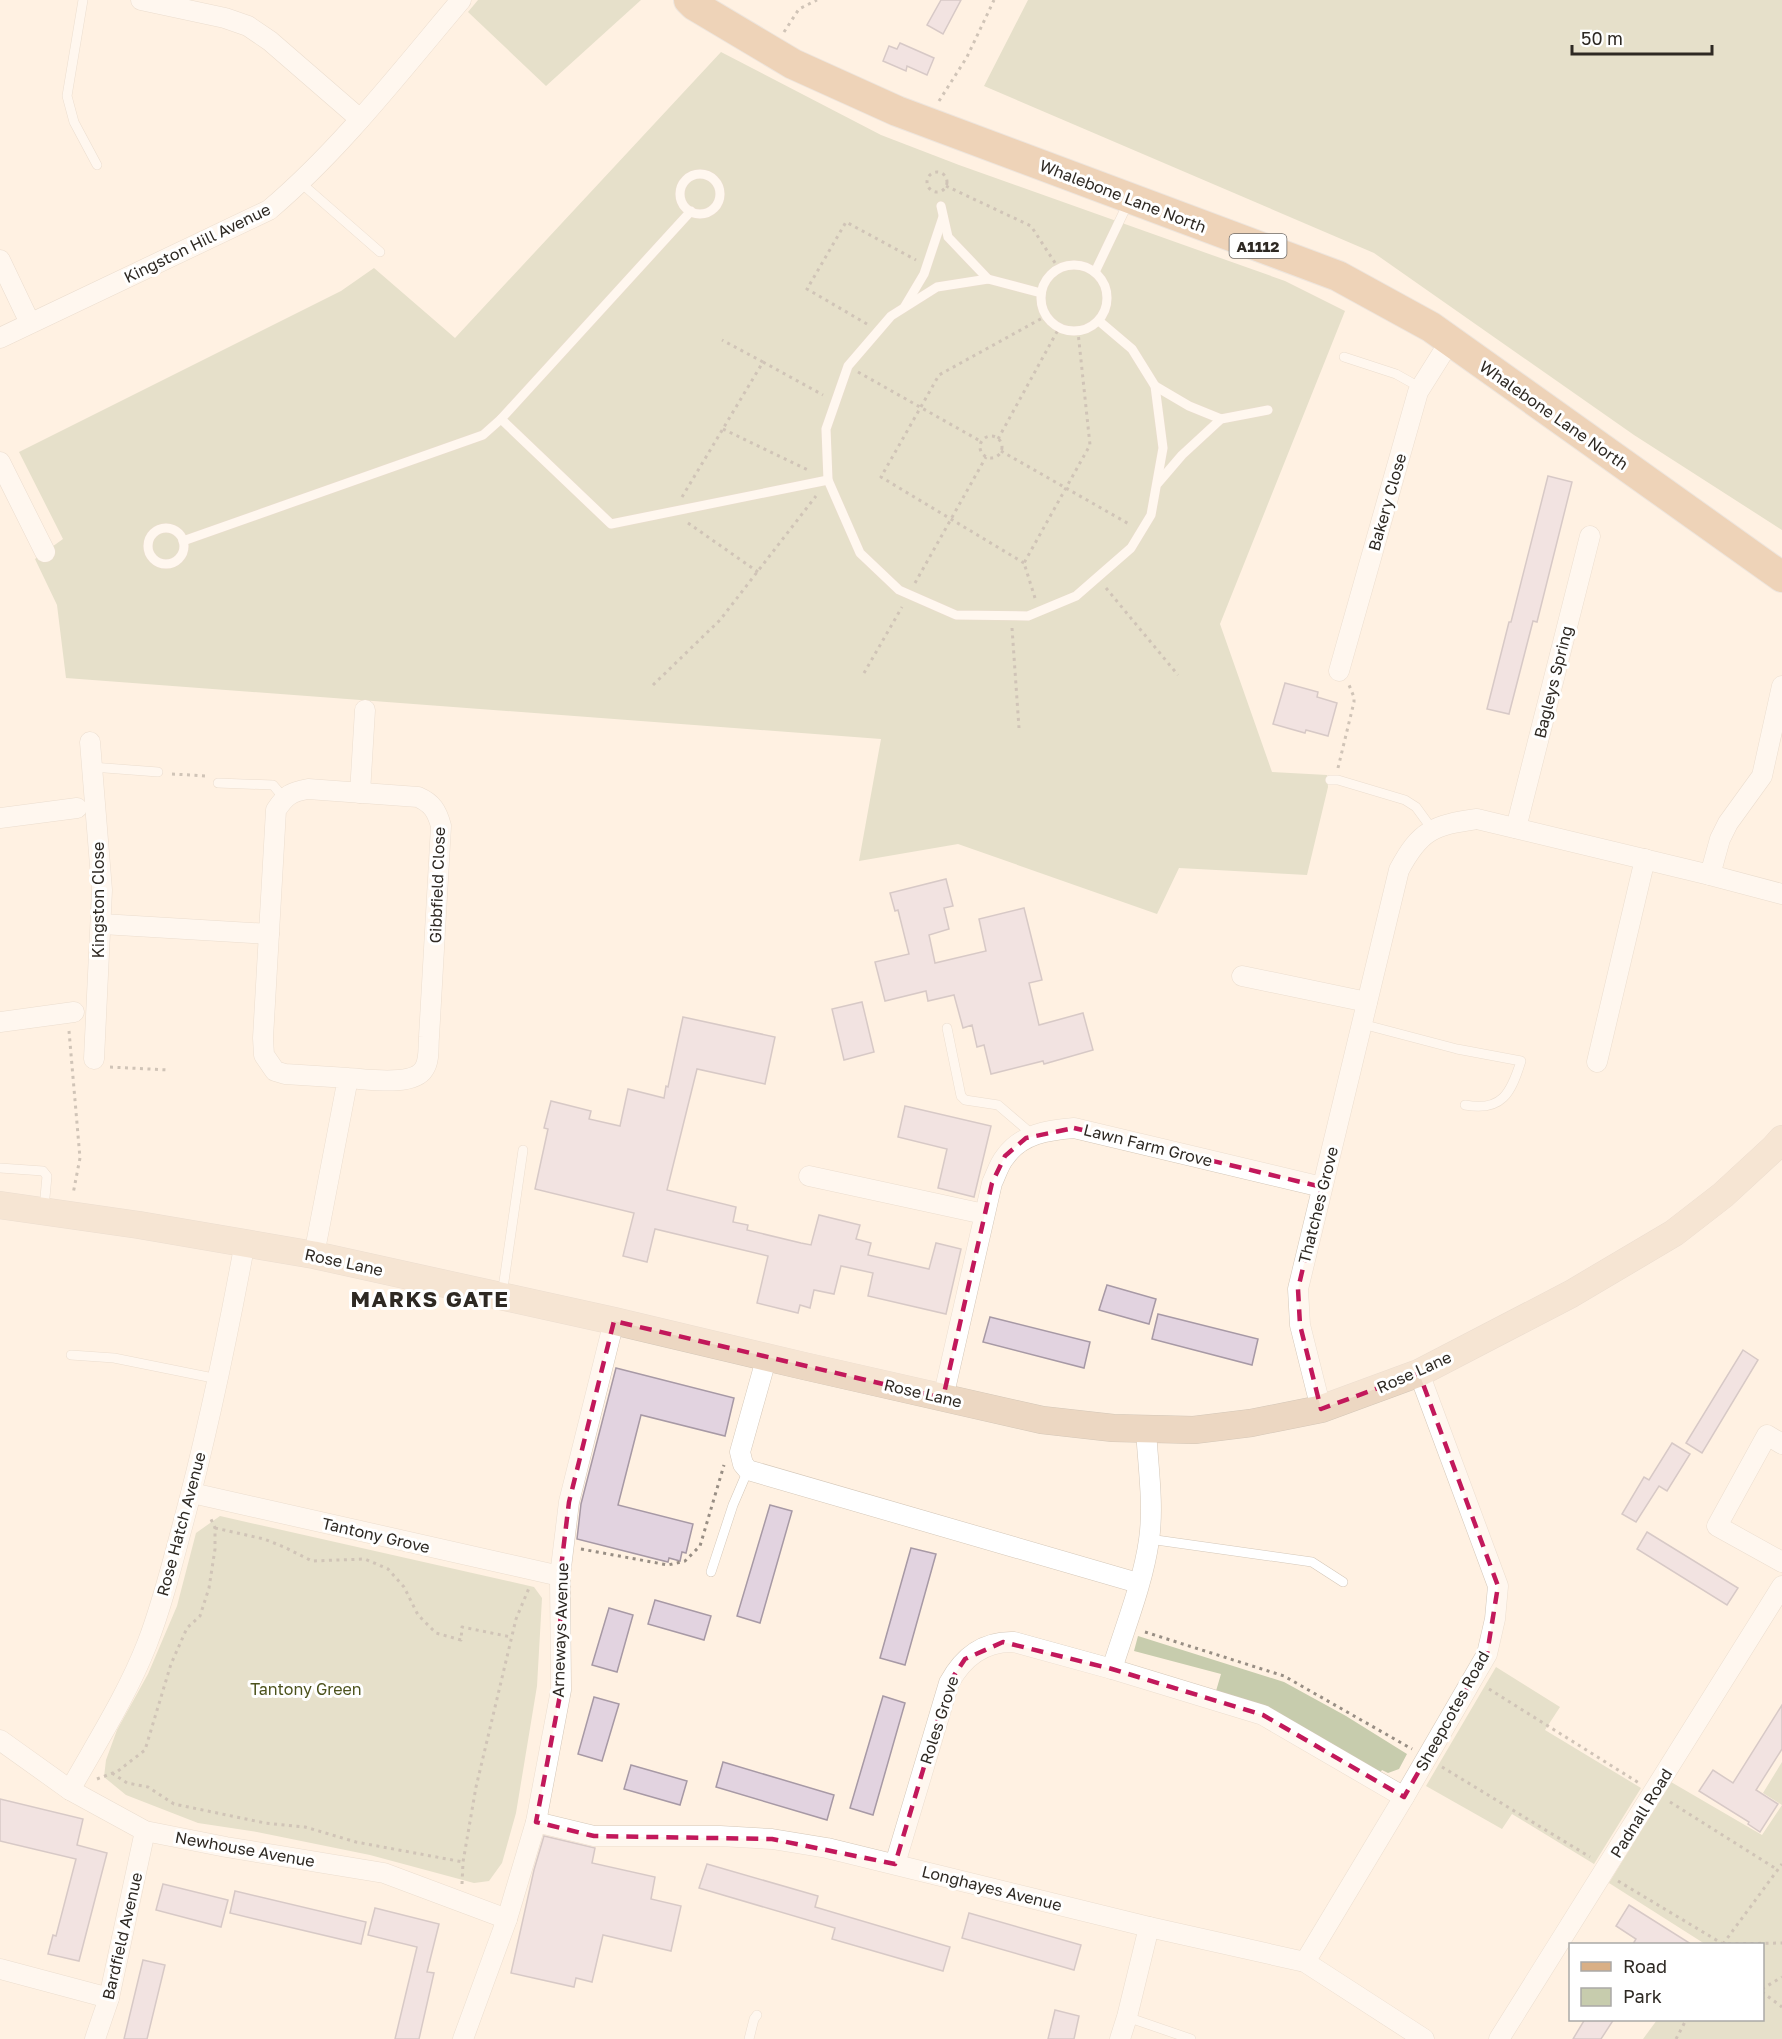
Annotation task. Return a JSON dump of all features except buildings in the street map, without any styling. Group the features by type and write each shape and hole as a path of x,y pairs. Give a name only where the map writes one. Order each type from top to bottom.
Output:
{"main road":[{"name":"Whalebone Lane North","path":"689,0 793,64 926,122 1338,276 1431,327 1782,577"}],"street":[{"path":"141,0 225,18 248,26 270,40 360,119"},
{"name":"Kingston Hill Avenue","path":"0,338 269,210 301,183 360,119 461,0"},
{"path":"0,260 30,323"},
{"name":"Bakery Close","path":"1344,675 1421,388 1450,341"},
{"path":"0,462 45,552"},
{"name":"Bagleys Spring","path":"1516,828 1590,536"},
{"path":"1710,875 1720,839 1728,823 1762,776 1782,686"},
{"path":"360,793 365,710"},
{"name":"Kingston Close","path":"90,742 102,890 94,1064"},
{"name":"Gibbfield Close","path":"308,789 418,797 427,801 437,811 441,826 429,1037 424,1070 415,1077 404,1081 285,1074 275,1071 264,1055 263,1038 276,810 284,798 308,789"},
{"path":"0,818 76,808"},
{"name":"Thatches Grove","path":"1321,1409 1300,1325 1298,1289 1399,870 1409,851 1420,838 1432,829 1477,819 1782,894"},
{"path":"1597,1062 1645,859"},
{"path":"102,924 269,934"},
{"path":"1242,976 1367,1002"},
{"path":"0,1022 71,1012"},
{"path":"314,1255 348,1078"},
{"name":"Lawn Farm Grove","path":"943,1398 992,1183 1005,1156 1026,1138 1048,1130 1074,1128 1322,1187"},
{"name":"Rose Lane","path":"0,1205 139,1225 314,1255 614,1321 1042,1420 1146,1430 1194,1430 1251,1423 1321,1409 1419,1373 1571,1294 1674,1233 1780,1147"},
{"path":"810,1176 984,1214"},
{"name":"Rose Hatch Avenue","path":"70,1790 123,1696 147,1644 196,1494 245,1242"},
{"name":"Arneways Avenue","path":"463,2039 507,1919 536,1822 561,1690 560,1576 569,1502 614,1321"},
{"path":"768,1356 740,1452 743,1464 748,1470 1138,1583"},
{"name":"Sheepcotes Road","path":"1305,1962 1487,1654 1495,1619 1498,1586 1419,1373"},
{"path":"1113,1669 1149,1539 1146,1430"},
{"path":"1782,1444 1767,1436 1718,1526 1782,1562"},
{"name":"Tantony Grove","path":"196,1494 560,1576"},
{"name":"Padnall Road","path":"1499,2039 1782,1586"},
{"name":"Roles Grove","path":"895,1864 945,1694 955,1671 965,1659 991,1644 1014,1642 1113,1669 1263,1715 1404,1797"},
{"name":"Newhouse Avenue","path":"0,1740 70,1790 145,1831 384,1873 507,1919"},
{"name":"Longhayes Avenue","path":"536,1822 594,1836 720,1836 772,1839 827,1848 1149,1927 1305,1962 1424,2039"},
{"name":"Bardfield Avenue","path":"95,2039 109,1998 145,1831"},
{"path":"1120,2039 1149,1927"},
{"path":"0,1969 109,1998"}],"lane":[{"path":"83,0 67,96 74,122 97,165"},
{"path":"705,174 711,177 719,188 718,203 706,213 691,211 681,200 683,183 693,175 705,174"},
{"path":"301,183 380,252"},
{"path":"1095,272 1130,198"},
{"path":"941,206 948,237 988,279"},
{"path":"183,542 483,435 501,419 691,211"},
{"path":"904,308 927,267 943,218"},
{"path":"1078,265 1095,272 1105,286 1108,297 1106,308 1099,321 1090,328 1078,332 1066,331 1054,325 1046,316 1041,293 1045,282 1052,273 1059,269 1078,265"},
{"path":"1041,293 988,279 937,287 891,316 848,366 826,429 828,480 860,553 899,590 956,615 1028,616 1076,596 1131,548 1150,515 1163,448 1155,386 1131,349 1099,321"},
{"path":"1344,357 1396,374 1421,388"},
{"path":"1155,386 1189,406 1221,419"},
{"path":"1156,485 1182,455 1221,419 1268,410"},
{"path":"501,419 611,525 828,480"},
{"path":"92,767 158,772"},
{"path":"1334,780 1405,800 1416,807 1432,829"},
{"path":"218,783 273,785 284,798"},
{"path":"1362,1024 1457,1049 1521,1061 1514,1085 1506,1096 1491,1106 1480,1108 1465,1105"},
{"path":"947,1028 961,1096 965,1100 998,1105 1033,1135"},
{"path":"502,1297 523,1150"},
{"path":"0,1168 43,1171 47,1176 44,1213"},
{"path":"71,1355 114,1358 218,1378"},
{"path":"711,1572 733,1505 748,1470"},
{"path":"1149,1539 1312,1562 1343,1582"},
{"path":"749,2039 757,2015"},
{"path":"1127,2017 1191,2039"}],"path":[{"path":"771,51 799,9 817,0"},
{"path":"926,122 967,57 994,0"},
{"path":"938,172 945,176 946,186 939,192 933,192 928,187 927,180 932,174 938,172"},
{"path":"946,186 1031,226 1059,269"},
{"path":"879,330 807,289 846,222 927,267"},
{"path":"1039,611 1024,563 881,477 939,375 1046,316"},
{"path":"998,438 1059,328"},
{"path":"1024,563 1090,445 1078,332"},
{"path":"722,340 836,402"},
{"path":"758,572 673,512 763,362"},
{"path":"848,366 982,442"},
{"path":"653,685 720,620 828,480 723,429"},
{"path":"987,437 998,438 1002,444 1001,452 994,458 986,457 981,451 982,442 987,437"},
{"path":"1001,452 1141,531"},
{"path":"864,673 986,457"},
{"path":"1097,577 1178,675"},
{"path":"1011,616 1019,728"},
{"path":"1334,780 1354,702 1344,675"},
{"path":"158,772 211,776 218,783"},
{"path":"71,1012 71,1064 80,1158 73,1194"},
{"path":"71,1064 168,1070"},
{"path":"564,1546 668,1565 685,1561 700,1546 726,1455"},
{"path":"70,1790 112,1773 145,1749 171,1664 187,1628 200,1616 209,1588 215,1549 214,1528 196,1494"},
{"path":"214,1528 264,1539 284,1546 312,1561 365,1559 388,1569 404,1587 418,1615 436,1633 460,1640 462,1627 511,1637"},
{"path":"459,1901 476,1787 511,1637 516,1619 538,1570"},
{"path":"1126,1626 1284,1676 1415,1751"},
{"path":"1473,1678 1778,1870"},
{"path":"1442,1767 1590,1856 1590,1863 1604,1873 1721,1943"},
{"path":"112,1773 126,1783 148,1787 174,1804 265,1823 305,1827 356,1842 463,1862"},
{"path":"1724,1943 1782,1864"},
{"path":"1764,1943 1782,1943"},
{"path":"1764,1990 1782,1977"},
{"path":"1764,1993 1782,2007"},
{"path":"1676,2039 1685,2021"}],"highlighted area":[{"path":"1074,1128 1322,1187 1298,1289 1300,1325 1321,1409 1419,1373 1498,1586 1487,1654 1404,1797 1263,1715 1112,1669 1003,1642 965,1659 949,1683 895,1864 772,1839 594,1836 536,1822 561,1690 560,1576 569,1502 614,1321 943,1398 992,1183 1005,1156 1026,1138"}],"green space":[{"path":"478,0 641,0 546,86 468,12"},
{"path":"1028,0 1782,0 1782,530 1634,435 1374,253 984,86"},
{"path":"721,52 881,135 1285,281 1345,311 1220,624 1272,772 1327,775 1328,787 1307,875 1179,868 1157,914 958,844 859,861 881,739 66,678 57,605 35,559 63,539 19,452 341,291 374,268 455,338"},
{"name":"Tantony Green","path":"220,1516 534,1587 542,1598 537,1686 516,1813 502,1863 489,1881 474,1883 370,1855 257,1832 198,1823 126,1795 104,1777 106,1760 117,1730 148,1674 177,1606 196,1533"},
{"path":"1138,1636 1284,1682 1346,1716 1407,1754 1399,1769 1388,1773 1382,1770 1379,1774 1216,1691 1221,1674 1134,1651"},
{"path":"1496,1667 1560,1707 1545,1730 1641,1788 1594,1864 1512,1814 1502,1829 1426,1786"},
{"path":"1782,1762 1782,1805 1763,1793"},
{"path":"1671,1782 1762,1835 1782,1805 1782,2039 1643,2039 1656,2021 1764,2021 1764,1943 1703,1943 1609,1883"}],"district":[{"name":"MARKS GATE","path":"430,1298"}]}
